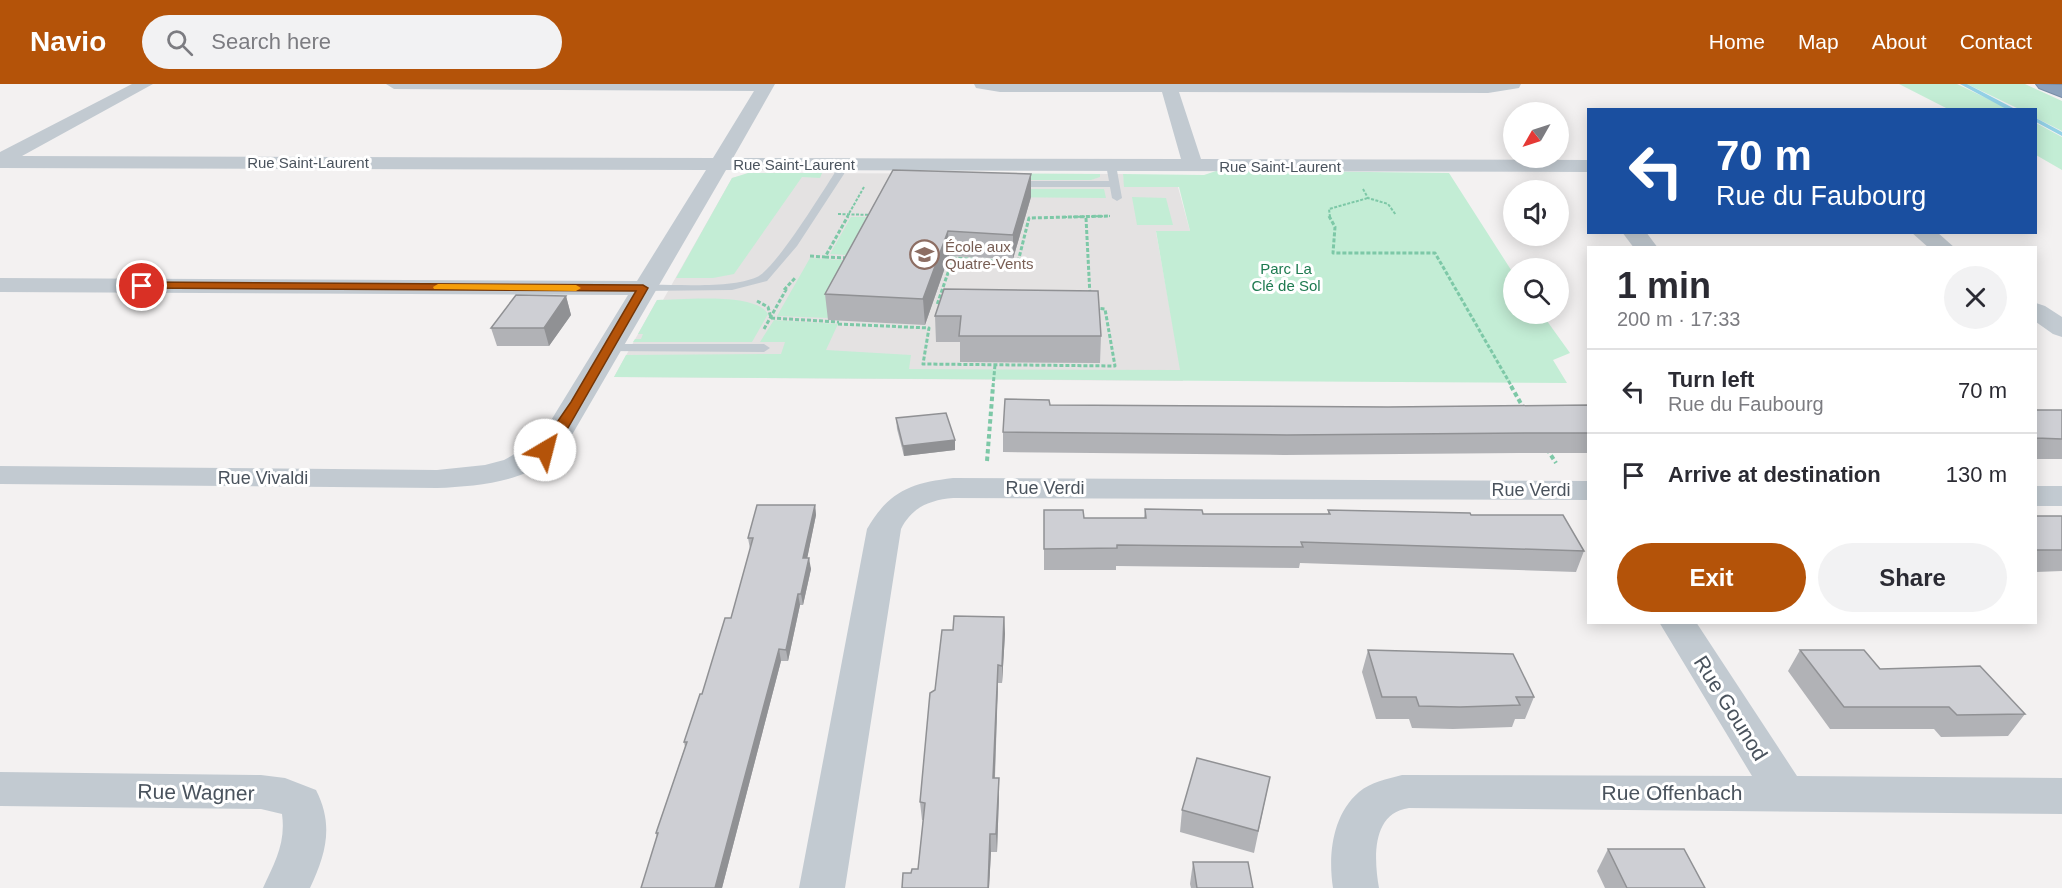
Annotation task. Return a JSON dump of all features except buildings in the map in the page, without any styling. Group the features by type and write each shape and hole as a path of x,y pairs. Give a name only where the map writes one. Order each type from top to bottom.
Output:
{"highway":[{"path":"2045,84 2062,92"}],"street":[{"path":"0,161 145,84"},
{"path":"394,84 766,85"},
{"path":"982,84 999,87 1488,88 1513,84"},
{"path":"608,348 766,85"},
{"path":"1168,86 1193,166"},
{"name":"Rue Saint-Laurent","path":"0,161 842,164 903,170 1112,175 1193,166 1578,166"},
{"path":"1578,166 1587,185"},
{"path":"1635,234 1645,246"},
{"path":"1925,234 1941,246"},
{"path":"0,285 643,288"},
{"path":"2037,312 2062,329"},
{"name":"Rue Vivaldi","path":"0,475 437,479 485,476 524,464 535,458 554,440 608,348"},
{"name":"Rue Verdi","path":"822,888 884,529 891,513 902,503 927,492 953,488 1587,491"},
{"path":"2037,496 2062,496"},
{"name":"Rue Gounod","path":"1678,624 1785,793"},
{"name":"Rue Wagner","path":"0,789 249,792 285,796 301,803 306,820 307,839 296,870 286,888"},
{"name":"Rue Offenbach","path":"1356,888 1352,872 1353,839 1364,816 1377,803 1400,792 1430,790 2062,796"}],"lane":[{"path":"643,288 732,287 764,279 779,257 793,244 838,174 842,164"},
{"path":"1002,184 1112,175 1117,198"},
{"path":"608,348 764,348"}],"path":[{"path":"1362,187 1368,198"},
{"path":"1396,215 1388,204 1368,198 1329,209 1328,214 1335,227 1334,253 1435,253 1527,414"},
{"path":"947,305 937,305 953,258 1018,262 1029,218 1110,218 1109,209"},
{"path":"849,215 883,215"},
{"path":"1086,218 1090,297"},
{"path":"825,257 848,258"},
{"path":"762,334 788,288"},
{"path":"753,299 768,307 771,318"},
{"path":"771,318 929,328 922,364 1115,366 1105,309 1090,308"},
{"path":"987,462 995,365"},
{"path":"1545,444 1556,464"}],"shaded area":[{"name":"École aux Quatre-Vents","path":"753,173 1123,174 1125,187 1178,187 1190,231 1156,232 1183,381 614,377 657,300 663,300 732,178"}],"green space":[{"path":"1899,84 1957,84 2007,108 1946,108"},
{"path":"1967,84 2025,84 2062,101 2062,131 2037,118 2037,108 2017,108"},
{"path":"2037,124 2062,137 2062,170 2037,156"},
{"name":"Parc La Clé de Sol","path":"1219,170 1449,173 1503,258 1503,324 1549,324 1570,353 1553,360 1567,383 614,377 626,355 781,354 785,342 760,342 774,320 838,324 826,350 911,355 909,369 1180,370 1156,231 1190,231 1179,187 1124,187 1123,174 1204,175"},
{"path":"748,173 822,173 820,178 802,177 734,274 713,278 676,278 732,178"},
{"path":"913,173 1100,174 1100,177 1091,180 923,180"},
{"path":"988,189 1104,189 1106,198 987,197"},
{"path":"1132,197 1166,198 1173,225 1137,225"},
{"path":"851,217 882,217 862,256 830,254"},
{"path":"810,258 859,261 829,318 777,316"},
{"path":"657,300 734,300 761,307 768,314 752,342 633,342 635,339 641,339 643,334 638,334"}],"waterway":[{"path":"1963,84 2010,108"},
{"path":"2037,121 2062,134"}],"slow traffic":[{"path":"438,287 576,288"}],"place":[{"name":"École aux Quatre-Vents","path":"924,255"}],"route":[{"path":"142,286 643,288 578,402 545,450"}]}
